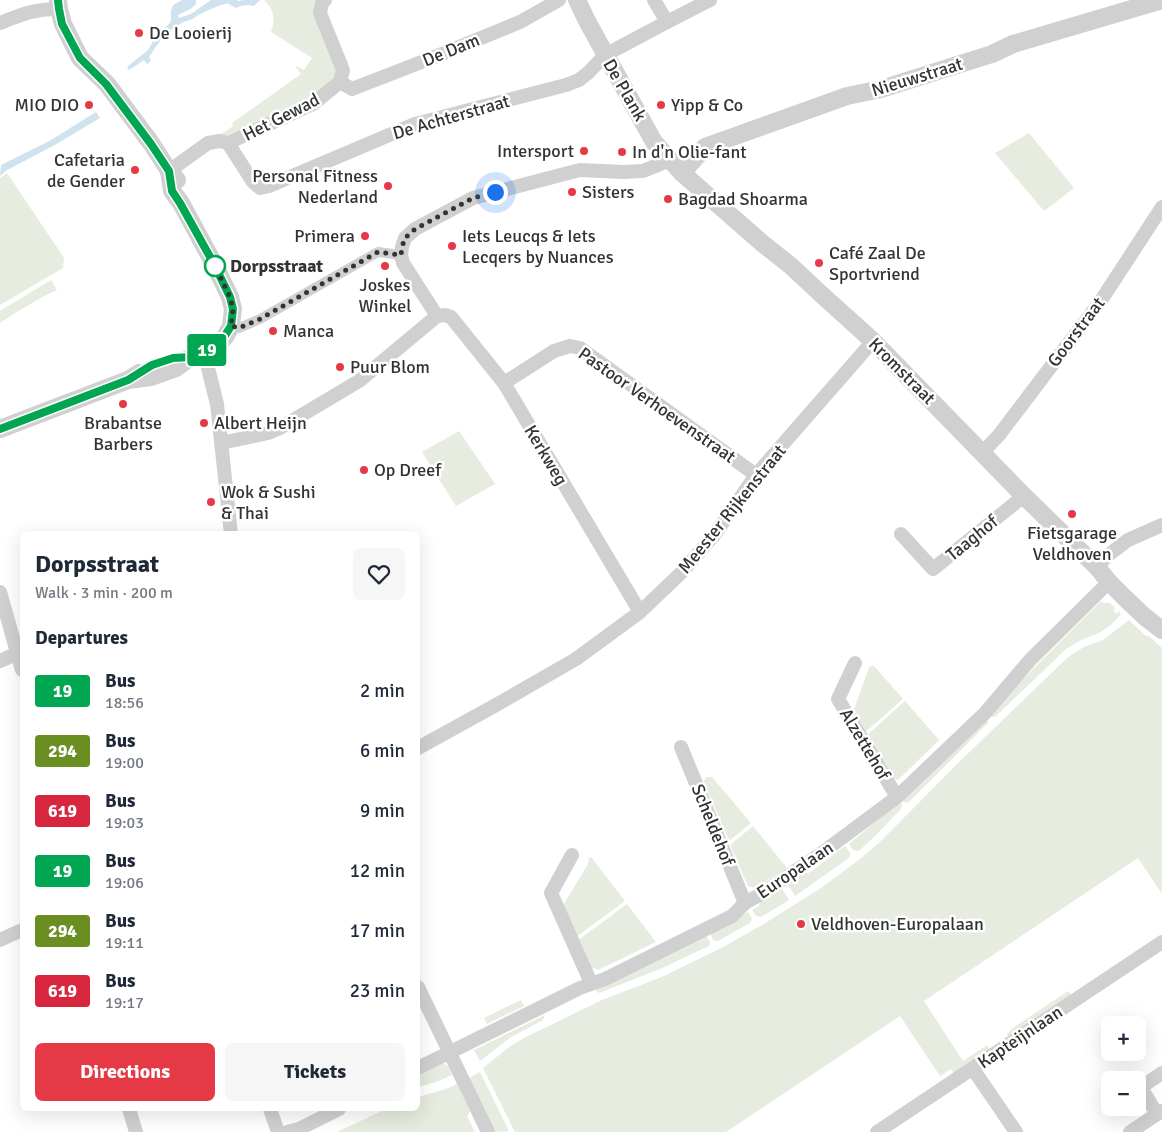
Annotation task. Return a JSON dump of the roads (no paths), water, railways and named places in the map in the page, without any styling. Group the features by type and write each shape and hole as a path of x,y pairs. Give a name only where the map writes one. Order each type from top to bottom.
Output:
{"street":[{"path":"326,0 322,3 320,13 343,70 340,82"},
{"name":"De Dam","path":"340,82 352,89 520,22 559,0"},
{"name":"De Plank","path":"577,0 605,55 654,142 676,166"},
{"path":"654,0 667,22"},
{"path":"605,55 710,0"},
{"name":"Nieuwstraat","path":"676,166 705,147 847,96 881,89 992,54 1014,44 1162,0"},
{"path":"0,23 58,4 62,24 80,58 100,77 178,181 180,203 214,264 230,297 233,309 231,326 216,345 198,354 173,358 152,365 128,380 0,429"},
{"name":"De Achterstraat","path":"228,143 253,182 260,188 269,186 415,124 579,80 605,55"},
{"name":"Het Gewad","path":"169,171 208,143 220,141 228,143 313,104 340,82"},
{"path":"221,443 268,433 280,428 359,381 438,316 403,263 401,255 405,238 415,229 473,198 580,170 623,172 676,166"},
{"name":"Kromstraat","path":"676,166 762,243 791,266 873,341 1024,496 1097,567 1109,582 1162,630"},
{"name":"Goorstraat","path":"983,452 1100,302 1162,207"},
{"path":"231,326 239,328 260,319 378,252 401,255"},
{"name":"Kerkweg","path":"438,316 445,315 451,317 504,382 640,612"},
{"name":"Meester Rijkenstraat","path":"420,747 576,659 640,612 682,572 716,534 756,475 873,341"},
{"name":"Pastoor Verhoevenstraat","path":"504,382 554,351 570,346 580,348 756,475"},
{"path":"198,354 217,404 231,531"},
{"name":"Taaghof","path":"901,534 933,569 1024,496"},
{"path":"1097,567 1107,556 1128,540 1162,525"},
{"name":"Europalaan","path":"420,1067 732,916 745,903 820,855 897,797 985,713 1030,660 1109,582"},
{"path":"0,592 20,662"},
{"path":"0,661 18,653"},
{"name":"Alzettehof","path":"855,663 838,699 897,797"},
{"name":"Scheldehof","path":"681,747 745,903"},
{"path":"572,855 551,893 591,983"},
{"path":"0,940 20,931"},
{"name":"Kapteijnlaan","path":"880,1131 1162,942"},
{"path":"420,991 488,1132"},
{"path":"973,1069 1016,1132"},
{"path":"1130,1132 1160,1113 1142,1090 1142,1087 1162,1073"},
{"path":"130,1111 136,1132"},
{"path":"271,1111 278,1132"},
{"path":"287,1132 299,1129 335,1111"}],"water":[{"path":"182,0 196,0 196,4 178,15 179,18 191,14 211,0 260,0 254,6 245,5 236,8 226,4 182,23 170,30 162,38 149,57 151,61 147,64 144,60 129,70 127,67 148,50 156,36 170,23 173,5"},
{"path":"96,112 100,118 53,146 7,170 0,176 1,165 51,140"}],"place":[{"name":"De Looierij","path":"139,33"},
{"name":"MIO DIO","path":"89,105"},
{"name":"Yipp & Co","path":"661,105"},
{"name":"Intersport","path":"584,151"},
{"name":"In d'n Olie-fant","path":"622,152"},
{"name":"Cafetaria de Gender","path":"135,170"},
{"name":"Personal Fitness Nederland","path":"388,186"},
{"name":"Sisters","path":"572,192"},
{"name":"Bagdad Shoarma","path":"668,199"},
{"name":"Primera","path":"365,236"},
{"name":"Iets Leucqs & Iets Lecqers by Nuances","path":"452,246"},
{"name":"Café Zaal De Sportvriend","path":"819,263"},
{"name":"Dorpsstraat","path":"215,266"},
{"name":"Joskes Winkel","path":"385,266"},
{"name":"Manca","path":"273,331"},
{"name":"Puur Blom","path":"340,367"},
{"name":"Brabantse Barbers","path":"123,404"},
{"name":"Albert Heijn","path":"204,423"},
{"name":"Op Dreef","path":"364,470"},
{"name":"Wok & Sushi & Thai","path":"211,502"},
{"name":"Fietsgarage Veldhoven","path":"1072,514"},
{"name":"Veldhoven-Europalaan","path":"801,924"}]}
